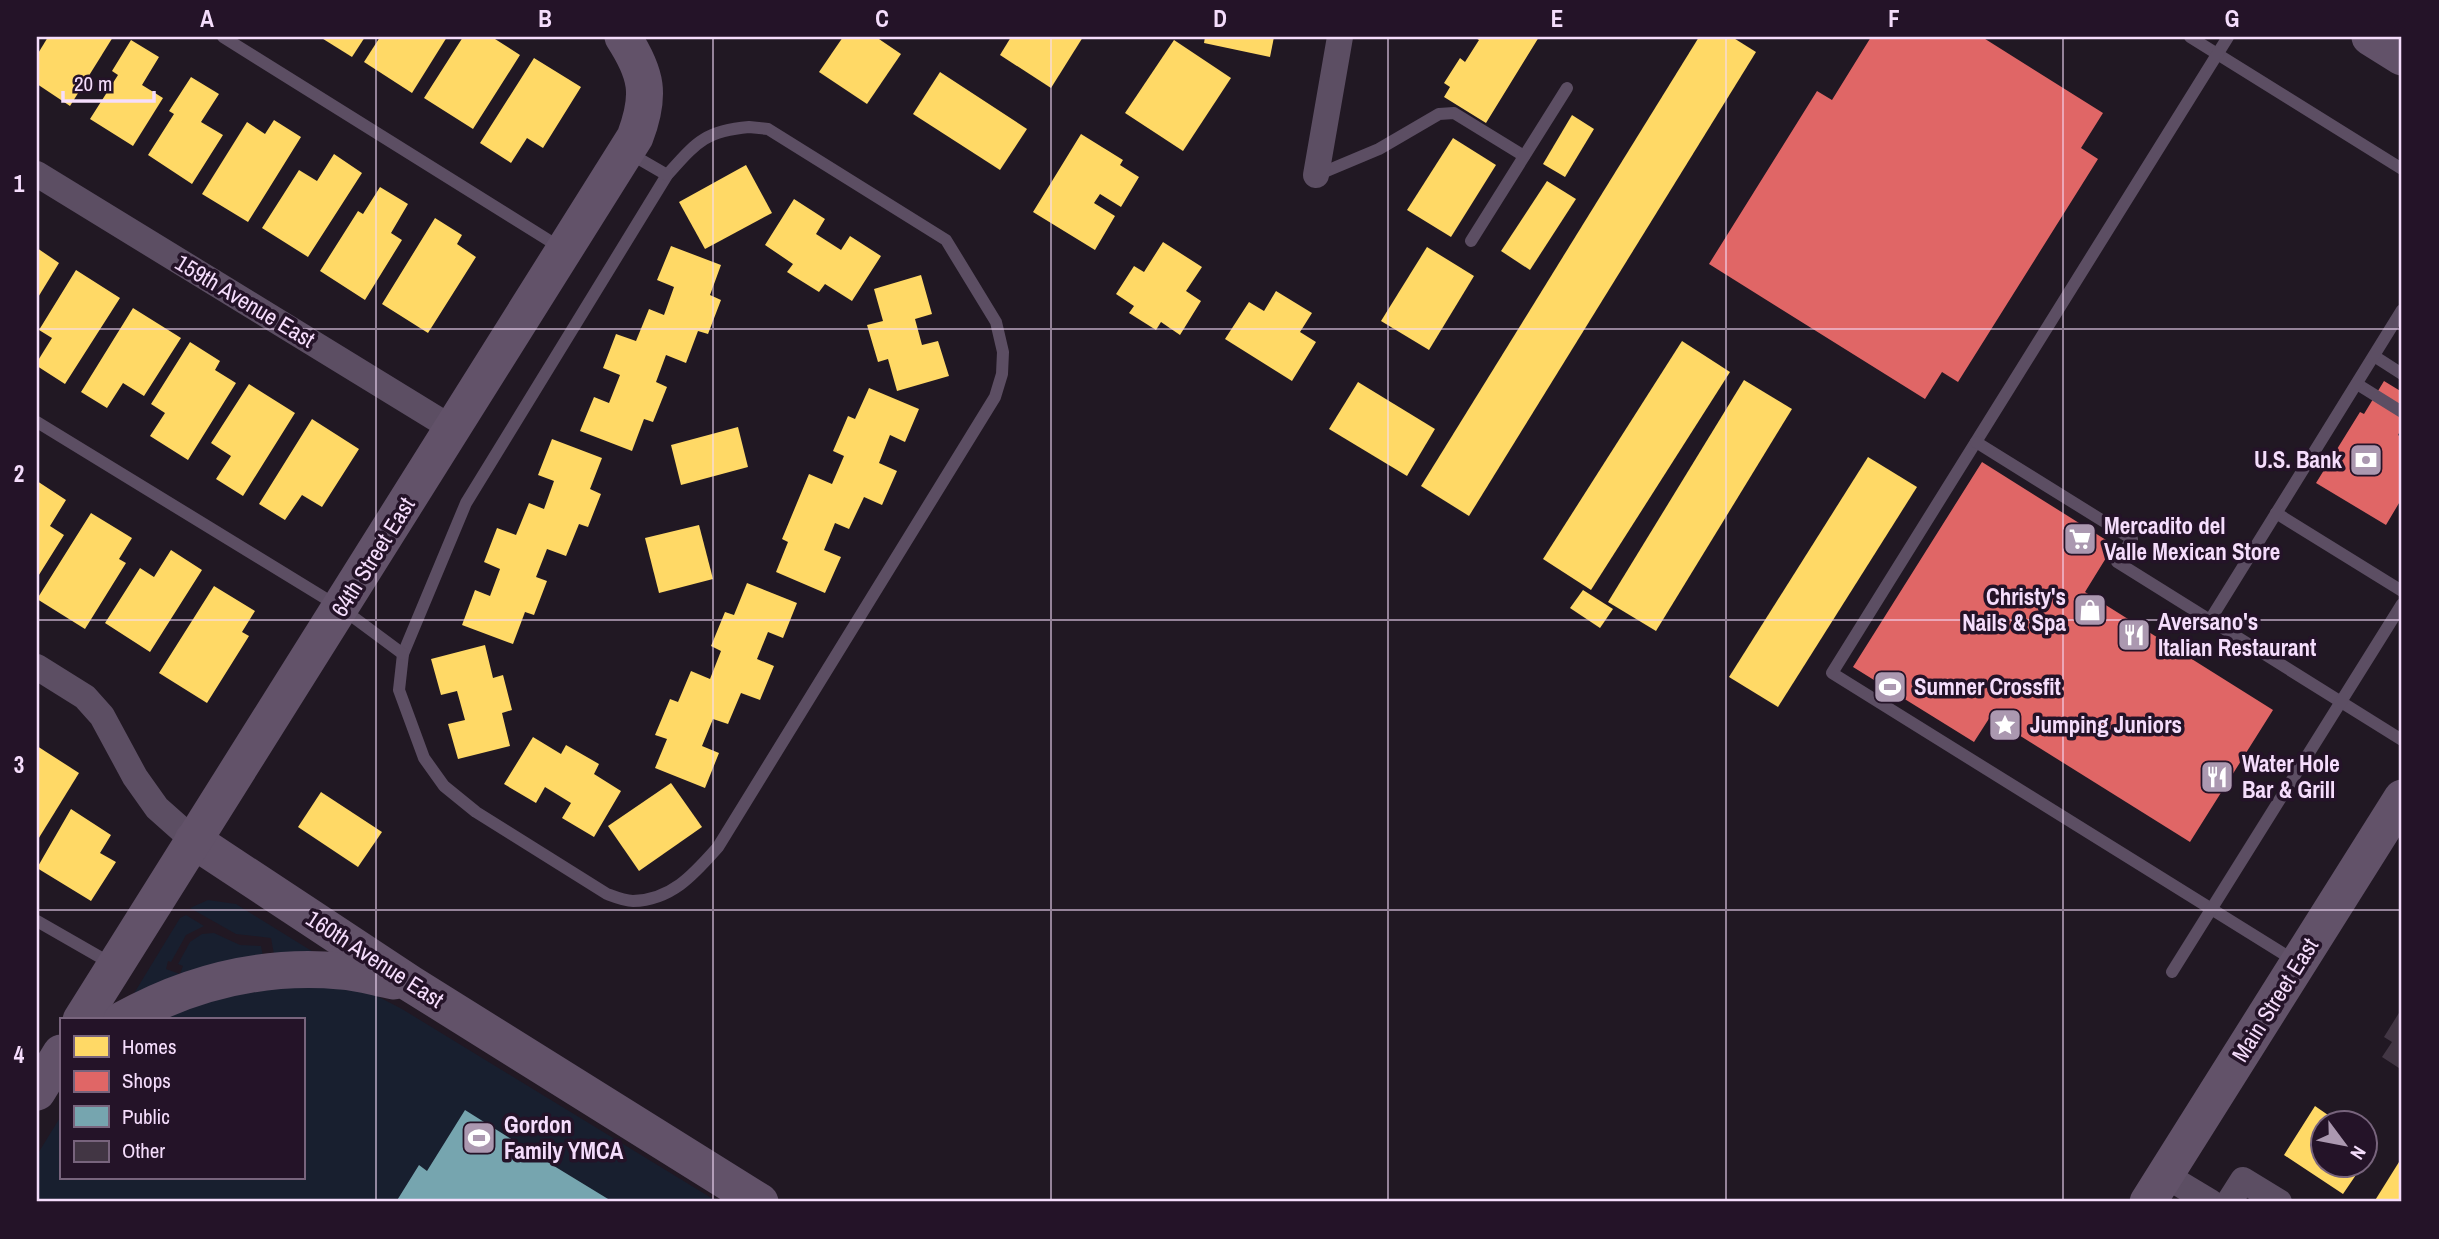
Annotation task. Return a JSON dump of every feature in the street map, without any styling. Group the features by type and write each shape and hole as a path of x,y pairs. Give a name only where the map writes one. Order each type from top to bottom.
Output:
{"street":[{"name":"64th Street East","path":"83,1018 635,137 644,112 645,87 642,69 623,37"},
{"path":"1316,175 1340,37"},
{"path":"2370,37 2402,57"},
{"name":"159th Avenue East","path":"37,174 453,429"},
{"name":"160th Avenue East","path":"37,667 85,696 102,716 135,777 157,808 193,839 411,984 760,1202"},
{"name":"Main Street East","path":"2157,1188 2402,798"},
{"path":"126,1018 156,1001 194,986 238,976 286,971 342,971 411,984"},
{"path":"2229,1202 2243,1180 2279,1202"},
{"path":"2157,1188 2210,1202"}],"lane":[{"path":"223,37 564,250"},
{"path":"2190,37 2402,169"},
{"path":"2228,37 1832,673 2299,963"},
{"path":"1471,241 1567,88"},
{"path":"1316,175 1379,149 1439,114 1454,113 1524,156"},
{"path":"725,129 768,129 946,240 996,322 1003,352 1002,374 995,397 718,847 693,875 676,889 656,897 631,902 607,894 476,813 444,786 424,758 398,690 403,654 466,503 667,175 699,140 725,129"},
{"path":"626,151 667,175"},
{"path":"2210,620 2402,310"},
{"path":"2374,356 2402,374"},
{"path":"2357,384 2402,412"},
{"path":"37,422 341,608 403,654"},
{"path":"1976,442 2132,539 2117,562 2402,740"},
{"path":"2276,513 2402,590"},
{"path":"2172,972 2402,604"},
{"path":"37,921 115,966"}],"shaded area":[{"path":"208,900 236,904 315,953 275,960 271,938 236,934 190,908"},
{"path":"186,915 204,926 186,935 171,962 168,961 166,969 180,974 183,966 178,964 190,942 202,934 214,933 240,945 261,946 264,961 133,995 180,918"},
{"path":"318,982 373,994 402,1009 718,1202 37,1202 37,1155 60,1118 60,1180 304,1180 304,1018 156,1018 185,1003"}],"building: Homes":[{"path":"48,37 113,37 70,106 37,84 37,55"},
{"path":"320,37 365,37 352,57"},
{"path":"380,37 447,37 412,93 364,62"},
{"path":"463,37 497,37 495,39 520,55 473,129 424,98"},
{"path":"843,37 876,37 901,54 867,104 819,72"},
{"path":"1011,37 1083,37 1051,88 1000,55"},
{"path":"1205,37 1274,37 1270,57 1204,43"},
{"path":"1474,37 1539,37 1486,123 1444,97 1450,87 1444,83 1460,58 1465,62 1479,40"},
{"path":"1699,37 1732,37 1756,52 1469,516 1421,486"},
{"path":"131,40 159,57 142,85 163,98 133,146 90,119 118,75 112,71"},
{"path":"1174,40 1231,78 1183,151 1125,113"},
{"path":"534,58 581,87 543,148 527,138 511,163 480,143"},
{"path":"940,72 1027,129 1000,170 913,114"},
{"path":"191,77 219,94 201,122 223,135 192,184 148,155 174,114 169,111"},
{"path":"1572,115 1594,129 1565,177 1543,164"},
{"path":"274,120 301,137 248,222 202,194 247,122 265,134"},
{"path":"1081,134 1123,160 1120,165 1139,177 1121,207 1100,194 1094,203 1115,216 1095,250 1033,212"},
{"path":"1453,138 1496,165 1451,237 1407,210"},
{"path":"334,154 362,173 308,257 262,228 299,170 317,181"},
{"path":"746,165 772,213 705,249 679,202"},
{"path":"1547,181 1576,199 1530,270 1501,251"},
{"path":"380,187 408,204 391,233 402,240 365,300 320,271 358,211 363,214"},
{"path":"794,199 825,219 816,234 841,250 850,236 881,256 852,301 825,284 819,292 787,272 793,264 765,245"},
{"path":"435,218 462,235 457,244 476,257 428,333 382,304"},
{"path":"1163,242 1202,267 1186,291 1201,301 1180,335 1161,322 1156,330 1129,313 1134,306 1116,294 1134,266 1144,272"},
{"path":"671,246 721,265 710,295 721,300 708,334 698,331 686,363 666,355 656,382 667,387 653,422 644,419 632,451 580,431 594,397 609,403 620,375 603,368 616,334 636,341 649,309 664,315 674,287 657,280"},
{"path":"1427,247 1474,276 1429,350 1381,321"},
{"path":"37,248 59,263 37,299"},
{"path":"76,270 120,298 65,384 37,366 52,338 39,330"},
{"path":"921,275 932,314 915,319 922,345 938,341 949,376 897,391 888,359 878,362 867,325 883,321 874,289"},
{"path":"1276,291 1312,313 1300,332 1316,342 1292,381 1225,339 1249,302 1264,311"},
{"path":"133,308 181,338 144,396 123,383 107,408 81,392"},
{"path":"1682,341 1730,372 1591,590 1543,559"},
{"path":"190,342 220,361 215,370 236,383 188,460 150,436 165,413 151,404"},
{"path":"1744,380 1792,409 1656,631 1608,602"},
{"path":"1358,382 1435,429 1407,476 1329,429"},
{"path":"249,384 295,413 243,496 216,479 231,456 211,443"},
{"path":"869,388 919,409 905,442 890,435 879,463 897,471 882,505 864,497 849,529 835,523 824,550 841,557 825,593 776,572 788,542 782,539 809,474 832,484 844,456 833,451 848,416 855,419"},
{"path":"312,419 359,449 322,507 302,495 285,520 259,504"},
{"path":"738,427 748,467 681,485 671,445"},
{"path":"552,439 602,458 590,489 601,494 588,527 579,524 566,556 547,549 536,577 547,581 534,615 525,612 513,644 462,625 475,590 490,596 500,569 484,562 497,528 516,535 529,503 544,509 554,481 538,475"},
{"path":"1868,457 1917,487 1778,707 1729,677"},
{"path":"37,481 66,500 50,526 64,535 37,578"},
{"path":"91,513 132,538 119,559 126,563 85,629 37,599"},
{"path":"699,525 713,579 659,593 645,538"},
{"path":"171,550 202,570 150,652 105,623 140,568 154,577"},
{"path":"747,583 797,603 783,638 768,632 757,659 774,666 760,700 741,693 728,724 713,719 702,746 719,753 705,788 655,768 667,739 655,735 670,699 678,702 691,671 710,679 721,651 711,646 725,612 734,615"},
{"path":"214,586 255,611 242,632 249,636 207,703 159,673"},
{"path":"1583,590 1613,609 1600,628 1570,608"},
{"path":"485,645 493,678 503,675 512,710 502,713 510,746 458,759 448,724 465,720 457,691 441,695 431,659"},
{"path":"533,737 561,754 566,745 599,764 594,774 621,791 594,837 562,818 571,803 545,787 536,803 504,784"},
{"path":"37,746 79,773 37,841"},
{"path":"671,783 702,827 639,871 608,826"},
{"path":"321,792 382,832 358,867 298,827"},
{"path":"71,809 111,835 100,853 116,862 91,901 37,868"},
{"path":"2310,1114 2310,1172 2284,1155"},
{"path":"2399,1162 2402,1164 2402,1202 2374,1202"},
{"path":"2322,1180 2352,1180 2343,1194"}],"building: Shops":[{"path":"1871,37 1982,37 2103,113 2081,148 2098,159 1958,382 1942,372 1925,399 1709,264 1817,91 1832,100"},
{"name":"U.S. Bank","path":"2384,381 2402,392 2402,427 2398,435 2402,438 2402,498 2386,525 2316,483 2360,412 2364,414"},
{"path":"1982,462 2114,545 2085,592 2273,710 2190,842 1990,717 1974,742 1853,667"}],"building: Public":[{"name":"Gordon Family YMCA","path":"465,1110 613,1202 396,1202 419,1165 427,1171"}],"building: Other":[{"path":"2402,1008 2402,1070 2382,1057 2392,1042 2384,1037"}],"place":[{"name":"U.S. Bank","path":"2366,460"},
{"name":"Mercadito del Valle Mexican Store","path":"2080,539"},
{"name":"Christy's Nails & Spa","path":"2090,610"},
{"name":"Aversano's Italian Restaurant","path":"2134,635"},
{"name":"Sumner Crossfit","path":"1890,687"},
{"name":"Jumping Juniors","path":"2005,725"},
{"name":"Water Hole Bar & Grill","path":"2217,777"},
{"name":"Gordon Family YMCA","path":"479,1138"}]}
